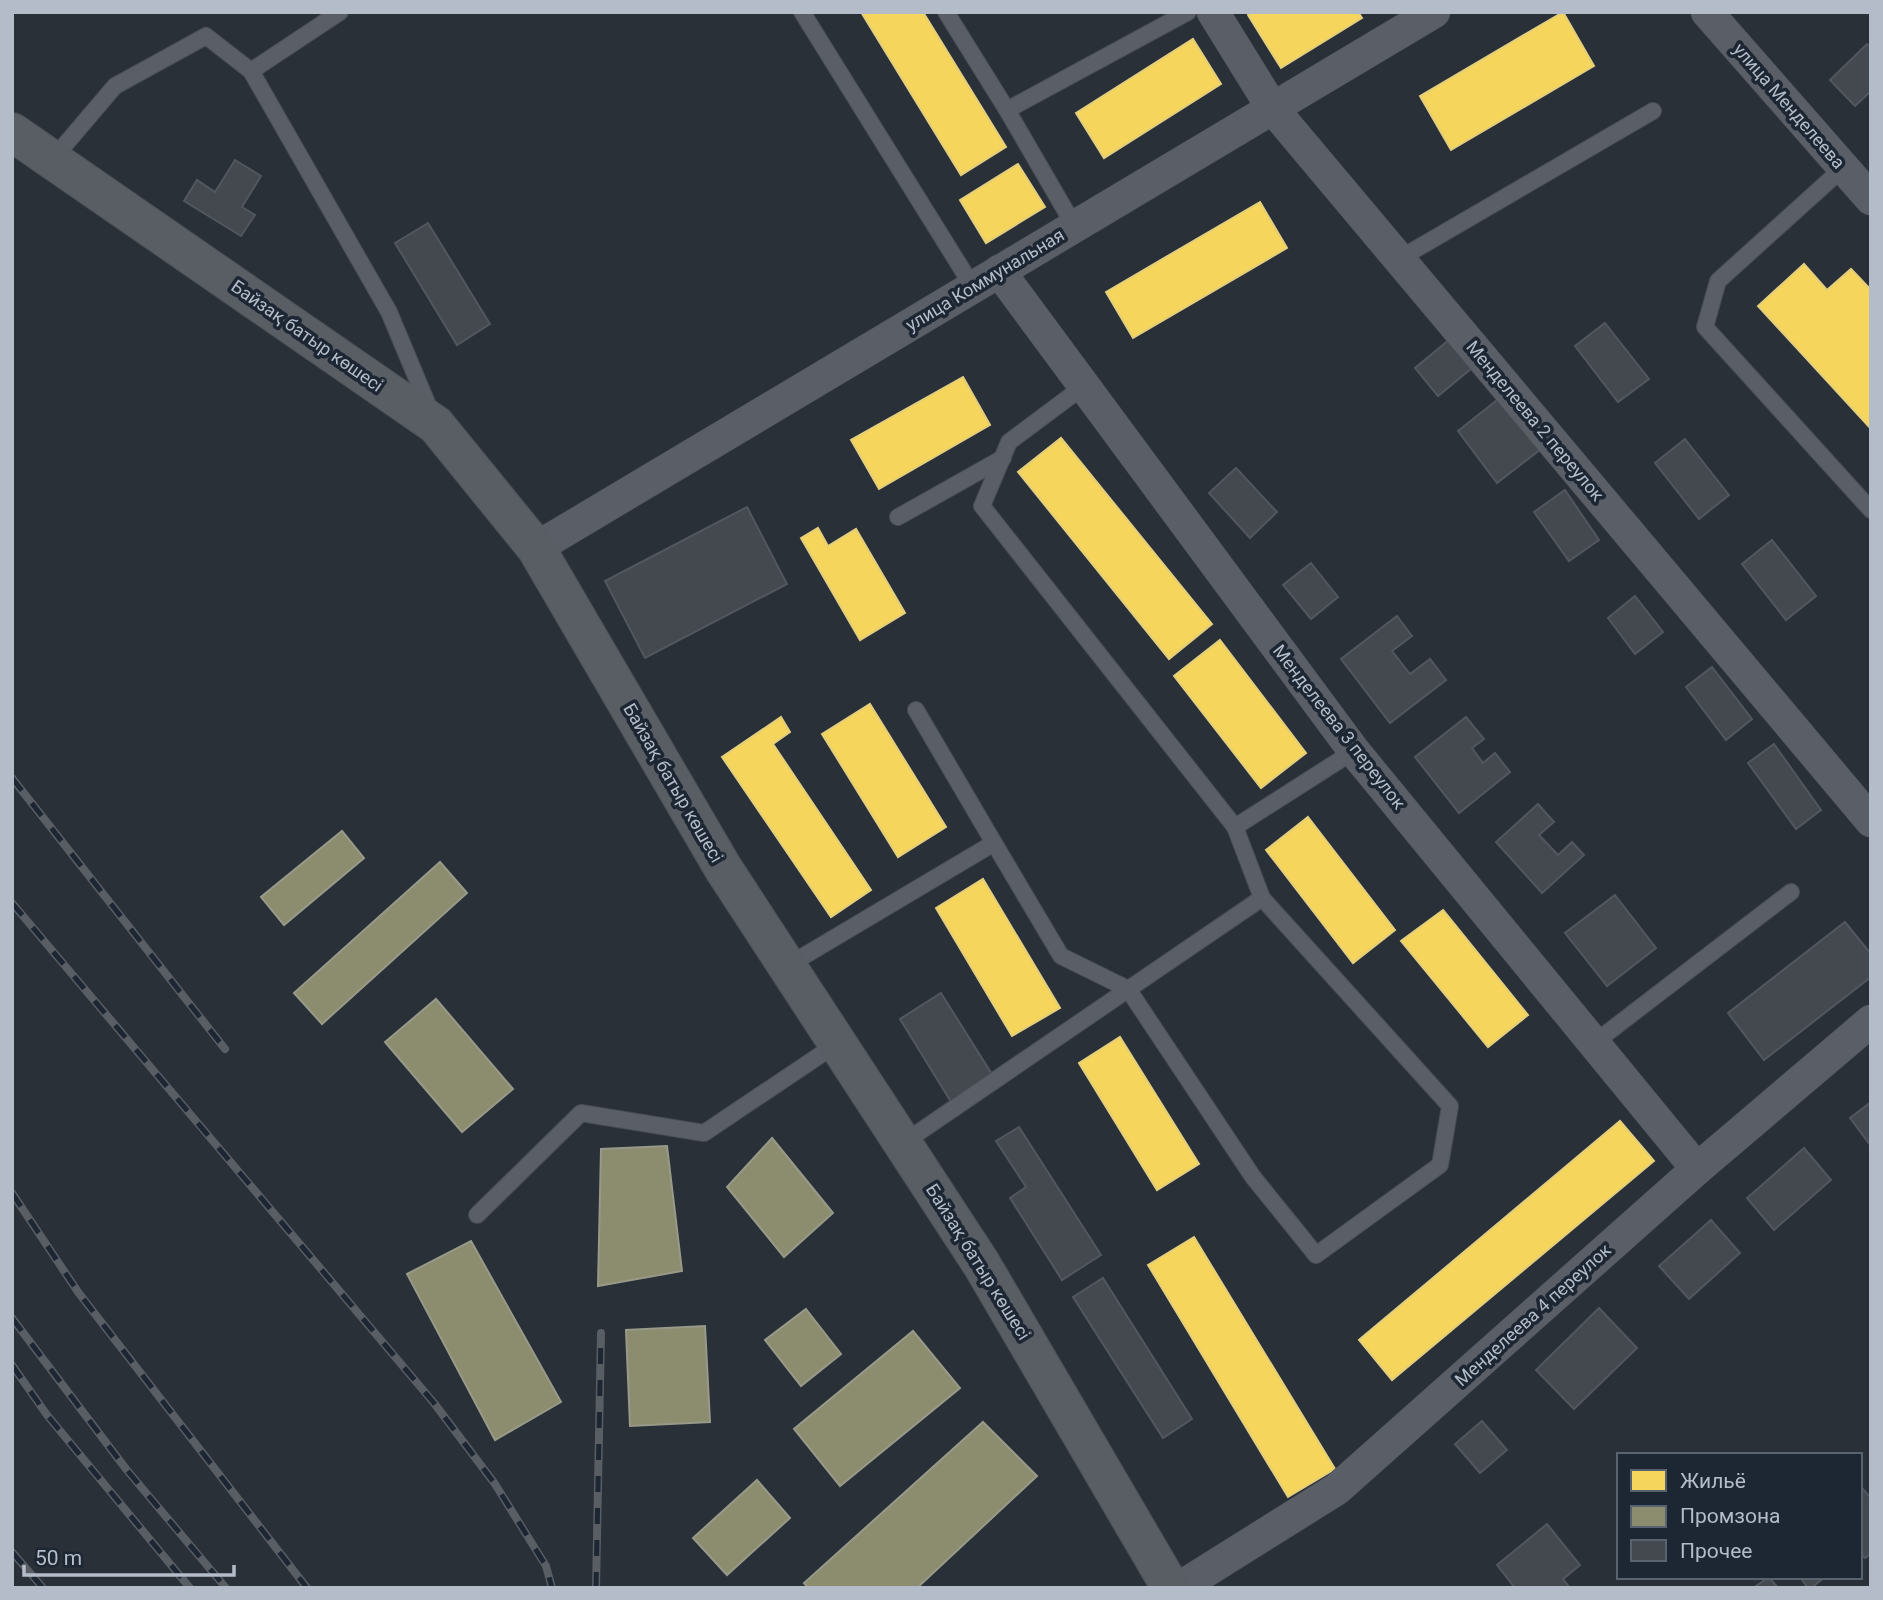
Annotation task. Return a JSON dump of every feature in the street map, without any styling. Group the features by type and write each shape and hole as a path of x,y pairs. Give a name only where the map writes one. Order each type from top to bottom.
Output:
{"main road":[{"name":"Байзақ батыр көшесі","path":"12,132 436,425 536,548 723,868 982,1265 1171,1588"}],"street":[{"name":"Менделеева 2 переулок","path":"1213,12 1273,109 1871,821"},
{"name":"улица Коммунальная","path":"536,548 1434,12"},
{"name":"улица Менделеева","path":"1707,12 1871,199"},
{"name":"Менделеева 3 переулок","path":"986,279 1084,386 1354,751 1697,1169"},
{"name":"Менделеева 4 переулок","path":"1179,1588 1337,1489 1697,1169 1871,1021"}],"lane":[{"path":"251,71 340,12"},
{"path":"802,12 986,279"},
{"path":"946,12 1075,226"},
{"path":"1007,110 1188,12"},
{"path":"52,160 115,86 206,36 251,71 388,312 436,425"},
{"path":"1399,259 1653,111"},
{"path":"1843,167 1718,281 1705,327 1871,510"},
{"path":"916,710 1061,956 1128,989 1253,1177 1316,1255 1440,1165 1450,1106 1262,898 1235,827 982,506 1009,442 1084,386"},
{"path":"898,517 1003,458"},
{"path":"1235,827 1354,751"},
{"path":"787,966 994,843"},
{"path":"1594,1043 1791,892"},
{"path":"903,1143 1262,898"},
{"path":"477,1215 581,1113 704,1133 838,1044"}],"building: Жильё":[{"path":"861,12 923,12 1006,147 961,175"},
{"path":"1252,12 1358,12 1362,18 1281,68 1248,15"},
{"path":"1563,12 1594,66 1451,150 1420,96"},
{"path":"1193,39 1221,84 1104,158 1076,113"},
{"path":"1018,164 1045,207 986,243 960,200"},
{"path":"1260,202 1287,248 1133,338 1106,292"},
{"path":"1804,264 1827,290 1851,269 1871,290 1871,429 1758,306"},
{"path":"963,377 990,425 879,489 851,440"},
{"path":"1061,438 1212,624 1169,659 1018,472"},
{"path":"818,528 828,546 856,529 905,613 860,640 801,538"},
{"path":"1220,640 1306,753 1261,788 1174,676"},
{"path":"870,704 946,827 898,857 822,734"},
{"path":"781,717 790,732 773,744 871,890 831,917 722,757"},
{"path":"1308,817 1395,930 1353,963 1266,850"},
{"path":"983,879 1060,1008 1012,1036 936,908"},
{"path":"1443,910 1528,1015 1488,1047 1401,941"},
{"path":"1120,1037 1199,1164 1157,1190 1079,1063"},
{"path":"1620,1121 1654,1161 1392,1380 1359,1340"},
{"path":"1194,1237 1335,1469 1288,1497 1148,1265"}],"building: Промзона":[{"path":"342,831 364,858 284,925 261,897"},
{"path":"440,862 467,893 322,1024 294,993"},
{"path":"436,999 513,1089 462,1132 385,1042"},
{"path":"772,1138 833,1213 784,1257 727,1187"},
{"path":"667,1146 682,1271 598,1286 601,1149"},
{"path":"471,1241 561,1402 495,1440 407,1274"},
{"path":"806,1309 841,1354 801,1386 765,1340"},
{"path":"705,1326 710,1422 630,1426 626,1330"},
{"path":"913,1331 960,1388 840,1486 794,1429"},
{"path":"983,1422 1037,1476 917,1588 808,1588 804,1583"},
{"path":"757,1480 790,1518 727,1575 693,1538"}],"building: Прочее":[{"path":"1867,44 1871,47 1871,91 1855,106 1830,80"},
{"path":"235,160 261,176 242,207 255,215 241,236 184,201 197,180 215,192"},
{"path":"428,223 490,324 457,345 395,243"},
{"path":"1605,323 1649,379 1618,402 1575,346"},
{"path":"1449,340 1472,368 1438,396 1415,368"},
{"path":"1501,397 1541,449 1497,483 1458,431"},
{"path":"1685,439 1729,495 1699,519 1655,463"},
{"path":"1236,468 1277,512 1250,538 1209,493"},
{"path":"1565,490 1599,540 1569,561 1534,512"},
{"path":"747,507 787,584 645,658 605,581"},
{"path":"1772,540 1816,596 1786,620 1742,564"},
{"path":"1311,563 1338,597 1311,619 1283,585"},
{"path":"1635,596 1663,632 1635,654 1608,618"},
{"path":"1397,616 1412,636 1392,651 1410,674 1430,659 1446,680 1390,723 1341,659"},
{"path":"1712,667 1752,719 1726,740 1686,687"},
{"path":"1466,717 1484,739 1472,748 1483,763 1495,753 1510,772 1459,813 1415,757"},
{"path":"1774,744 1821,810 1796,829 1748,763"},
{"path":"1538,804 1554,822 1539,835 1558,855 1572,842 1584,855 1542,893 1496,842"},
{"path":"1615,895 1656,948 1607,986 1565,933"},
{"path":"1845,922 1871,954 1871,977 1764,1060 1728,1013"},
{"path":"941,993 995,1079 953,1105 900,1019"},
{"path":"1871,1102 1871,1146 1850,1118"},
{"path":"1019,1127 1101,1255 1062,1280 1010,1198 1026,1187 996,1141"},
{"path":"1804,1148 1831,1180 1774,1230 1747,1198"},
{"path":"1711,1220 1740,1253 1689,1299 1659,1266"},
{"path":"1103,1278 1192,1419 1163,1438 1073,1297"},
{"path":"1599,1308 1637,1348 1574,1409 1536,1370"},
{"path":"1482,1421 1507,1450 1480,1473 1455,1444"},
{"path":"1862,1488 1871,1498 1871,1554 1865,1558 1862,1555"},
{"path":"1547,1524 1580,1565 1563,1579 1570,1588 1515,1588 1497,1565"},
{"path":"1771,1579 1778,1588 1753,1588"},
{"path":"1801,1579 1822,1579 1811,1588"}],"railway":[{"path":"12,778 225,1049"},
{"path":"12,903 434,1403 495,1484 546,1566 552,1588"},
{"path":"12,1193 78,1292 307,1588"},
{"path":"12,1318 126,1469 226,1588"},
{"path":"596,1588 601,1333"},
{"path":"12,1365 47,1415 190,1588"},
{"path":"12,1552 43,1588"}]}
